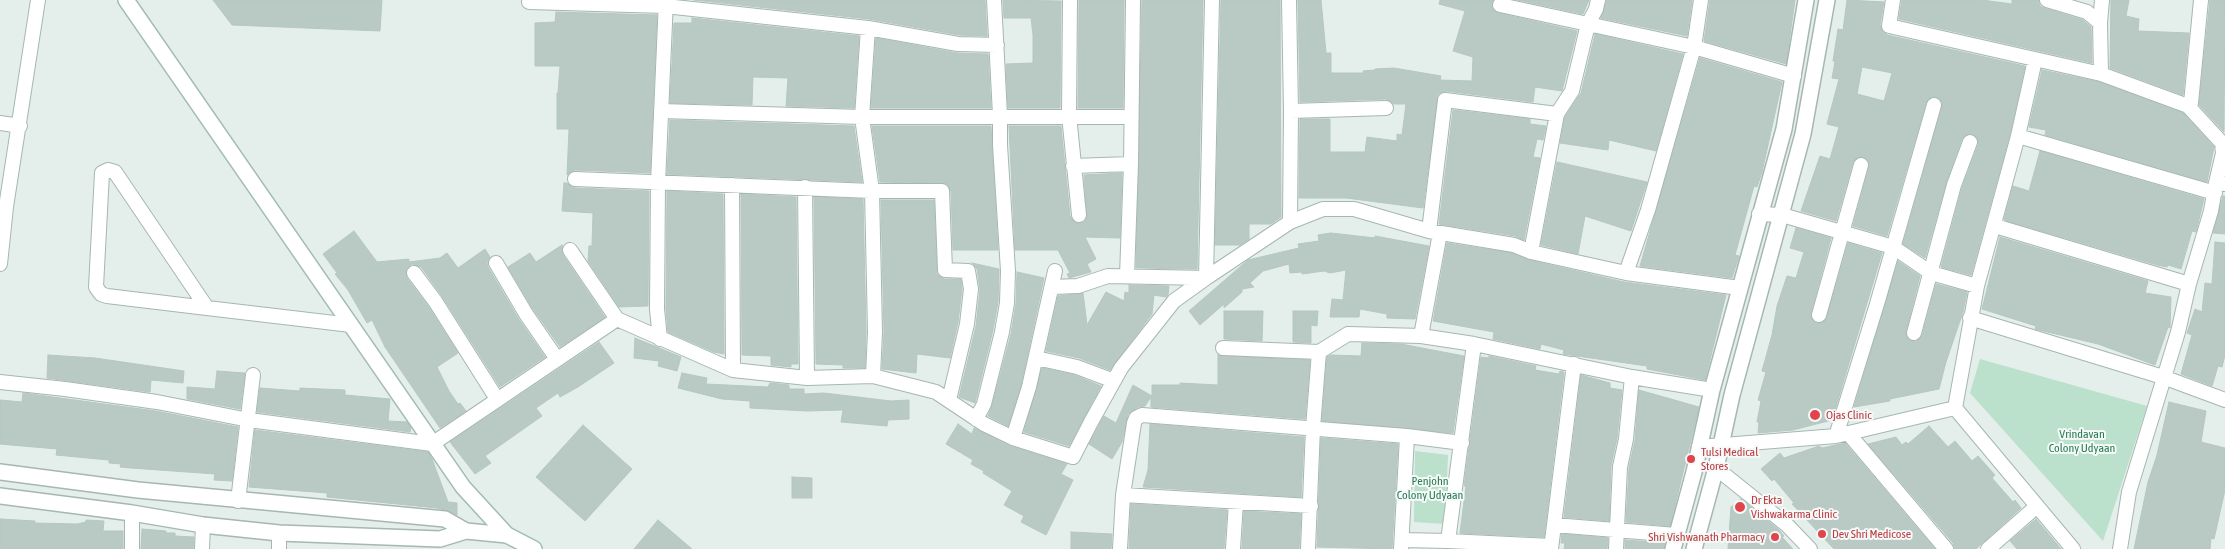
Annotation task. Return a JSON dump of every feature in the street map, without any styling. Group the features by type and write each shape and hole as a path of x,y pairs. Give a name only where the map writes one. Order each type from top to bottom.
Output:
{"street":[{"path":"0,264 3,207 20,126 38,0"},
{"path":"126,0 463,487 507,535 534,549"},
{"path":"976,419 984,404 995,363 1007,303 1008,271 994,0"},
{"path":"1070,0 1069,115 1079,215"},
{"path":"1127,276 1134,0"},
{"path":"1206,278 1212,0"},
{"path":"1289,0 1290,222"},
{"path":"1531,252 1556,114 1572,91 1588,24 1596,9 1598,0"},
{"path":"1626,273 1648,210 1694,47 1701,0"},
{"path":"1554,525 1617,529 1675,542 1712,390 1784,129 1806,0"},
{"path":"1694,549 1716,468 1732,395 1805,125 1826,0"},
{"path":"1893,0 1890,26 2101,74 2188,106 2222,144 2223,153 2219,187 2189,284 2178,332 2129,492 2120,549"},
{"path":"2047,0 2087,12 2100,24"},
{"path":"2101,74 2100,24 2102,0"},
{"path":"2188,106 2191,103 2201,0"},
{"path":"529,2 666,3 868,28 958,44 997,45"},
{"path":"660,339 656,309 658,183 666,3"},
{"path":"1500,5 1694,47 1794,76"},
{"path":"868,28 862,117 872,191 875,332 873,376"},
{"path":"2035,60 1995,226 1977,286 1955,408 2074,549"},
{"path":"1421,336 1434,232 1446,100 1556,114"},
{"path":"1842,434 1934,105"},
{"path":"1291,111 1386,108"},
{"path":"661,111 862,117 1069,115 1131,117"},
{"path":"0,123 20,126"},
{"path":"2018,136 2219,187"},
{"path":"1914,333 1954,185 1970,142"},
{"path":"1073,166 1131,164"},
{"path":"1818,315 1861,165"},
{"path":"207,308 115,172 108,170 102,174 96,287 101,294 107,296 207,308 351,325"},
{"path":"574,179 872,191 942,191 945,270 968,271 971,289 967,324 948,400"},
{"path":"732,185 733,370"},
{"path":"805,187 807,378"},
{"path":"570,250 617,319 733,370 807,378 873,376 936,392 976,419 1013,438 1073,457 1121,368 1174,301 1290,222 1323,209 1354,209 1434,232 1514,245 1531,252 1626,273 1740,288"},
{"path":"1759,214 1782,215 1893,247 1931,273 1977,286"},
{"path":"1995,226 2189,284"},
{"path":"496,263 526,314 557,359"},
{"path":"1013,438 1036,358 1055,271"},
{"path":"414,273 435,301 497,399"},
{"path":"1052,287 1078,286 1108,276 1206,278"},
{"path":"1970,318 2163,376 2225,400"},
{"path":"0,382 157,402 249,420 432,444 617,319"},
{"path":"1223,348 1319,352 1348,334 1421,336 1474,344 1712,390"},
{"path":"1448,541 1474,344"},
{"path":"1308,549 1313,428 1319,352"},
{"path":"1036,358 1077,367 1114,381"},
{"path":"1407,436 1402,545 1448,541 1551,548 1574,364"},
{"path":"238,501 253,375"},
{"path":"1616,549 1620,467 1626,440 1632,376"},
{"path":"1699,448 1842,434 1955,408"},
{"path":"1120,549 1123,496 1134,423 1136,418 1142,414 1407,436 1462,443"},
{"path":"1842,434 1946,549"},
{"path":"1716,468 1787,525 1810,549"},
{"path":"0,472 238,501 445,519 466,530 507,535"},
{"path":"0,496 278,534 440,539 466,530"},
{"path":"1123,496 1311,506"},
{"path":"1233,549 1236,502"},
{"path":"1988,549 2037,506"},
{"path":"132,513 132,549"},
{"path":"202,549 203,525"},
{"path":"278,534 278,549"}],"green space":[{"name":"Vrindavan Colony Udyaan","path":"1980,359 2147,406 2103,541 1970,393"},
{"name":"Penjohn Colony Udyaan","path":"1415,451 1448,455 1445,524 1414,522"}],"building":[{"path":"213,0 382,0 380,31 232,25"},
{"path":"694,0 985,0 987,36 959,35 869,19"},
{"path":"1003,0 1061,1 1060,108 1008,108 1006,64 1033,63 1033,35 1031,18 1004,18"},
{"path":"1079,0 1124,0 1123,108 1078,108"},
{"path":"1142,0 1203,0 1197,269 1136,268"},
{"path":"1221,0 1280,0 1281,217 1271,224 1249,224 1249,239 1240,245 1215,245"},
{"path":"1298,0 1321,0 1326,53 1331,53 1331,73 1364,73 1363,71 1394,68 1441,76 1440,80 1472,81 1473,57 1453,51 1465,11 1439,4 1440,0 1493,0 1492,8 1498,13 1577,31 1562,91 1535,87 1533,102 1446,91 1438,94 1423,208 1346,198 1299,198 1300,119 1330,119 1330,152 1365,152 1367,137 1397,141 1397,134 1402,135 1406,104 1394,104 1386,99 1300,102"},
{"path":"1518,0 1589,0 1583,14"},
{"path":"1607,0 1692,0 1687,36 1601,18"},
{"path":"1710,0 1795,0 1786,64 1704,41"},
{"path":"1847,0 1884,2 1880,25 1883,32 1887,35 2025,66 2010,134 1971,275 1941,267 1962,188 1978,145 1978,140 1973,134 1968,134 1962,139 1946,183 1925,258 1903,244 1942,107 1942,102 1937,97 1931,97 1926,103 1887,236 1853,226 1869,167 1869,162 1864,157 1858,157 1853,162 1836,221 1801,211 1820,156 1830,159 1839,127 1827,124 1839,79 1832,78 1838,29 1843,30","holes":["1862,67 1892,73 1884,101 1857,94"]},
{"path":"1902,0 1982,0 2012,4 2012,0 2038,0 2040,6 2083,20 2091,27 2092,63 1899,19"},
{"path":"2111,0 2129,0 2126,16 2139,19 2138,31 2189,33 2183,95 2110,68"},
{"path":"2210,0 2225,0 2224,132 2199,105"},
{"path":"556,12 657,15 650,173 575,170 567,175 569,129 557,129 557,93 560,66 535,66 535,23 555,22"},
{"path":"692,18 859,36 854,108 786,106 788,78 753,77 752,105 670,103 674,23 692,23"},
{"path":"1595,34 1683,54 1656,151 1609,140 1608,150 1560,143 1565,117 1581,93"},
{"path":"876,38 957,53 988,54 991,108 871,108"},
{"path":"1700,58 1782,82 1762,172 1757,187 1754,186 1735,255 1739,256 1732,278 1640,266"},
{"path":"2042,70 2099,82 2183,113 2214,147 2207,182 2045,135 2046,130 2029,127"},
{"path":"1453,110 1530,119 1530,124 1546,126 1543,140 1537,139 1533,157 1540,158 1524,240 1515,236 1439,224"},
{"path":"670,120 854,126 862,182 667,174"},
{"path":"872,126 991,126 998,250 953,250 951,191 947,184 880,182"},
{"path":"1009,126 1061,126 1070,216 1076,223 1084,222 1087,218 1084,175 1122,173 1120,238 1085,237 1096,259 1087,264 1091,272 1069,278 1067,274 1070,273 1058,250 1015,250"},
{"path":"2040,151 2204,199 2196,232 2192,231 2181,269 2168,265 2167,267 2157,265 2004,220 2013,186 2029,191"},
{"path":"1557,162 1647,182 1631,231 1585,216 1578,254 1541,245"},
{"path":"564,183 575,188 649,191 648,306 619,307 588,261 589,246 592,246 593,213 562,211"},
{"path":"667,191 723,194 724,354 714,352 668,332 666,309"},
{"path":"741,194 796,197 798,364 791,364 791,367 771,365 771,356 742,355"},
{"path":"2223,196 2225,196 2225,234 2213,233"},
{"path":"814,197 863,199 865,368 843,368 843,365 816,364"},
{"path":"881,200 934,200 937,274 944,279 961,279 962,289 958,322 950,358 917,354 916,373 882,369 884,332"},
{"path":"1796,228 1831,238 1811,313 1811,318 1816,323 1822,323 1827,317 1848,243 1882,253 1832,420 1793,430 1758,433 1759,422 1757,422 1761,401 1758,400 1766,372 1762,371 1772,335 1777,306 1787,276 1796,278 1804,252 1790,248"},
{"path":"354,231 377,262 409,259 409,262 440,258 447,253 458,268 485,249 490,257 487,263 488,267 518,318 545,357 500,387 442,296 421,267 413,264 409,266 406,270 407,278 428,306 458,353 437,367 449,391 458,404 460,403 466,411 440,428 385,347 372,320 367,323 348,290 335,274 337,273 323,254"},
{"path":"1331,233 1375,238 1375,236 1429,246 1415,319 1387,318 1387,314 1360,309 1359,317 1330,317 1332,299 1343,300 1346,270 1330,273 1324,271 1302,274 1302,272 1290,273 1289,264 1263,271 1250,283 1254,287 1242,289 1242,292 1224,308 1224,304 1200,325 1189,311 1248,260 1299,248 1298,244 1319,241 1318,235"},
{"path":"2000,237 2148,281 2145,293 2171,297 2170,328 2168,327 2155,365 2098,344 2035,329 2036,326 1982,309"},
{"path":"2215,242 2225,243 2225,355 2222,367 2218,366 2212,386 2181,374 2192,335 2187,333 2195,309 2202,312 2205,283 2212,284"},
{"path":"1447,243 1512,253 1529,260 1624,282 1726,295 1705,380 1647,369 1647,366 1563,354 1564,350 1541,344 1540,349 1493,339 1494,332 1433,321"},
{"path":"562,245 563,255 605,317 560,347 533,309 508,267 530,253 536,262"},
{"path":"1898,261 1920,276 1906,331 1908,339 1916,342 1922,336 1936,284 1967,292 1963,312 1939,389 1890,399 1890,401 1854,407"},
{"path":"972,263 999,269 998,302 993,330 975,403 959,397 976,326 980,290 977,269"},
{"path":"1017,272 1044,278 1021,385 1008,426 988,416 1011,334 1016,303"},
{"path":"1129,285 1169,286 1168,295 1166,297 1154,295 1152,314 1110,370 1079,358 1046,351 1058,296 1083,293 1087,325 1106,292 1124,301 1125,292 1129,293"},
{"path":"1224,311 1263,311 1262,341 1224,339"},
{"path":"1293,311 1318,311 1317,326 1311,325 1311,343 1293,342"},
{"path":"635,338 681,357 677,371 658,366 659,361 634,358"},
{"path":"599,342 614,363 578,387 560,397 558,393 536,408 542,416 485,456 491,463 475,474 450,442"},
{"path":"1362,343 1401,344 1464,356 1453,433 1322,421 1327,357 1331,355 1361,356"},
{"path":"48,355 95,358 184,371 183,383 151,380 150,392 47,378"},
{"path":"1218,355 1310,360 1305,419 1151,407 1151,397 1145,406 1138,407 1128,414 1122,442 1112,459 1089,444 1104,416 1116,423 1133,385 1152,396 1152,385 1180,385 1180,383 1218,385"},
{"path":"1489,356 1536,366 1535,370 1559,374 1560,371 1564,372 1544,537 1460,533 1466,486 1464,486 1481,357 1489,358"},
{"path":"1042,368 1074,375 1101,386 1069,446 1024,432"},
{"path":"217,371 245,373 240,409 187,399 187,387 215,389"},
{"path":"682,373 707,378 706,384 768,387 770,383 789,385 789,389 804,389 804,394 824,393 891,401 909,400 909,419 888,420 887,426 841,422 843,410 807,411 750,408 750,401 722,399 678,388"},
{"path":"1581,375 1610,383 1610,388 1622,390 1617,438 1611,466 1609,521 1564,517"},
{"path":"260,388 300,391 300,388 345,390 345,395 390,399 388,421 407,422 411,428 410,432 257,412"},
{"path":"1639,390 1699,407 1670,526 1626,522 1629,468 1635,440"},
{"path":"23,393 156,411 238,427 232,481 214,480 215,474 120,467 121,464 109,463 109,460 56,455 57,449 0,444 0,400 22,402"},
{"path":"2169,402 2206,411 2201,442 2225,448 2225,490 2214,539 2211,538 2210,549 2134,549 2148,482 2157,455"},
{"path":"958,424 972,434 974,428 1010,446 1067,464 1061,474 1073,480 1046,535 1021,522 1024,516 1004,505 1012,491 971,464 973,460 946,444"},
{"path":"1150,424 1304,437 1301,497 1143,487 1148,470"},
{"path":"583,425 632,469 585,521 536,477"},
{"path":"1929,426 1948,447 1955,441 1972,461 1978,456 1995,475 1992,478 2013,502 2015,500 2021,508 1976,549 1955,549 1953,543 1868,444 1896,437 1902,445 1906,442 1908,444"},
{"path":"255,430 428,452 448,502 457,503 457,515 437,508 327,497 327,493 249,487"},
{"path":"1321,438 1398,444 1392,549 1317,547"},
{"path":"1845,443 1935,549 1834,549 1792,504 1794,503 1774,479 1772,481 1761,469 1780,453 1784,458 1819,446 1822,448"},
{"path":"792,477 812,478 812,498 792,498"},
{"path":"1741,499 1778,529 1784,536 1782,537 1793,549 1728,549 1731,507"},
{"path":"1131,504 1227,510 1224,549 1129,549"},
{"path":"1244,511 1301,514 1299,549 1242,549"},
{"path":"0,519 35,521 35,523 77,524 86,522 86,520 104,521 103,531 123,531 123,549 0,549"},
{"path":"2036,519 2061,549 2017,549 2010,541"},
{"path":"658,520 692,549 634,549"},
{"path":"142,529 166,531 166,533 175,533 175,536 194,537 193,549 141,549"},
{"path":"1071,532 1112,534 1111,549 1071,549"},
{"path":"1562,534 1608,538 1607,549 1564,549 1565,543 1561,543"},
{"path":"1625,540 1665,543 1664,549 1625,549"}],"place":[{"name":"Ojas Clinic","path":"1815,415"},
{"name":"Tulsi Medical Stores","path":"1691,459"},
{"name":"Dr Ekta Vishwakarma Clinic","path":"1740,507"},
{"name":"Dev Shri Medicose","path":"1822,534"},
{"name":"Shri Vishwanath Pharmacy","path":"1775,537"}]}
